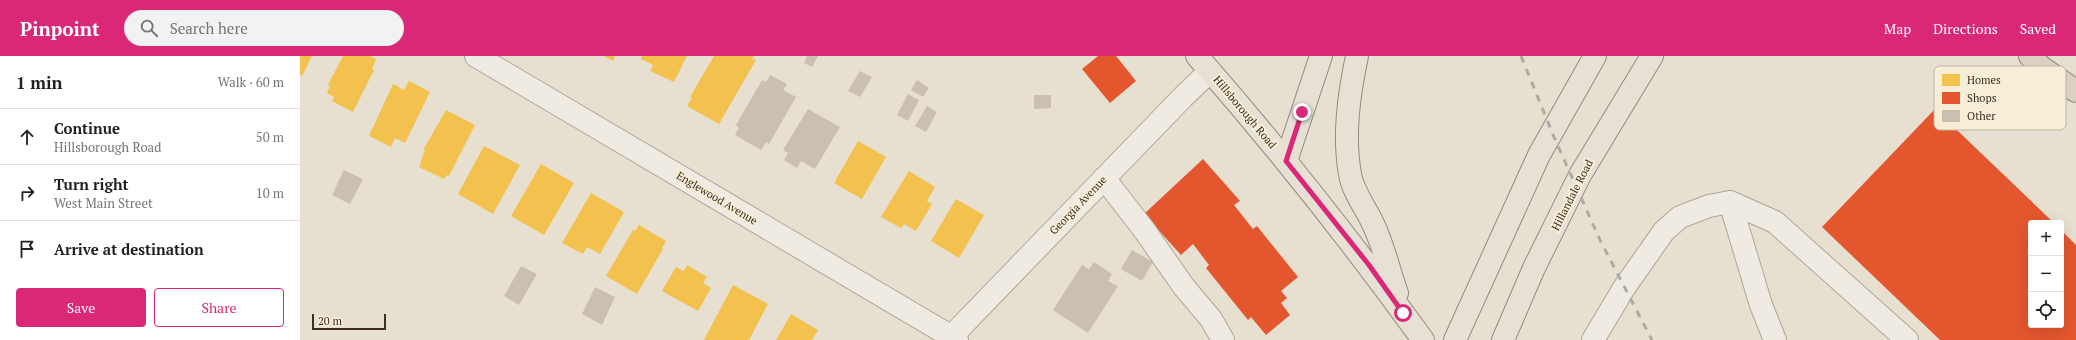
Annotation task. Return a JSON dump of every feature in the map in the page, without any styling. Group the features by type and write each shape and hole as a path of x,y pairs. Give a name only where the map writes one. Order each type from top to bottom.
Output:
{"highway":[{"path":"2030,56 2040,66"},
{"path":"2053,56 2063,66"},
{"path":"2066,70 2076,80"},
{"path":"2066,84 2076,91"}],"main road":[{"path":"1286,161 1321,56"},
{"path":"1357,56 1352,83 1346,139 1350,174 1361,202 1375,226 1403,313"},
{"path":"1455,340 1539,155 1595,56"},
{"name":"Hillandale Road","path":"1503,340 1534,268 1580,175 1652,56"},
{"name":"Hillsborough Road","path":"1204,64 1286,161 1369,265 1423,340"}],"street":[{"name":"Englewood Avenue","path":"481,57 952,339"},
{"name":"Georgia Avenue","path":"952,339 1104,178 1204,64"},
{"path":"1104,178 1145,231 1184,287 1211,319 1223,340"},
{"path":"1593,340 1624,288 1664,231 1680,217 1709,206 1730,202 1775,222 1907,340"},
{"path":"1730,202 1761,305 1775,340"}],"building: Homes":[{"path":"300,56 312,56 302,76 300,75"},
{"path":"343,56 370,56 376,59 372,69 374,70 353,112 332,101 334,97 327,93 330,86 328,85"},
{"path":"604,56 615,56 613,61"},
{"path":"642,56 687,56 674,82 650,71 653,65 641,59"},
{"path":"714,56 754,56 752,59 756,60 719,124 687,106 692,98 690,97"},
{"path":"409,81 430,92 405,143 395,138 391,147 369,136 393,84 404,90"},
{"path":"446,110 475,125 449,176 447,175 444,179 419,167 425,150 423,150"},
{"path":"858,141 886,157 862,199 834,183"},
{"path":"484,146 520,165 493,214 458,194"},
{"path":"541,164 574,183 544,235 511,216"},
{"path":"909,171 935,187 927,201 932,204 916,231 904,224 901,228 881,217"},
{"path":"591,193 624,212 600,254 587,247 583,254 562,243"},
{"path":"956,199 984,215 959,258 931,241"},
{"path":"639,225 666,241 662,248 663,249 637,294 606,276 633,230 635,231"},
{"path":"687,265 707,277 703,283 711,288 698,311 662,291 676,267 684,271"},
{"path":"733,285 768,304 749,340 704,340"},
{"path":"791,314 818,330 812,340 776,340"}],"building: Shops":[{"path":"1098,56 1116,56 1136,81 1110,103 1082,69"},
{"path":"1934,110 1934,130 1957,130 2051,220 2028,220 2028,328 2064,328 2064,233 2076,245 2076,340 1940,340 1822,227"},
{"path":"1203,159 1240,201 1234,205 1253,229 1257,226 1298,277 1281,291 1287,298 1281,303 1290,315 1266,335 1251,317 1248,320 1206,268 1209,265 1193,244 1181,255 1144,214"}],"building: Other":[{"path":"807,56 818,56 812,67 804,63"},
{"path":"860,71 872,77 860,97 848,91"},
{"path":"770,75 787,84 783,90 796,97 769,144 766,142 761,150 735,135 739,128 736,125 762,80 766,82"},
{"path":"917,80 929,88 923,97 911,90"},
{"path":"908,94 919,100 908,121 897,115"},
{"path":"1034,95 1051,95 1051,108 1034,109"},
{"path":"927,106 937,112 926,132 915,126"},
{"path":"808,109 840,127 815,169 801,161 797,168 784,160 788,153 783,150"},
{"path":"344,170 363,179 350,204 332,195"},
{"path":"1132,250 1153,262 1142,281 1121,269"},
{"path":"1094,262 1112,274 1108,281 1118,286 1088,333 1053,310 1082,265 1089,269"},
{"path":"521,266 537,274 519,305 504,296"},
{"path":"595,287 615,297 602,325 582,314"}],"railway":[{"path":"1521,56 1554,137 1600,240 1652,340"}],"route":[{"path":"1302,112 1286,161 1369,265 1403,313"}]}
